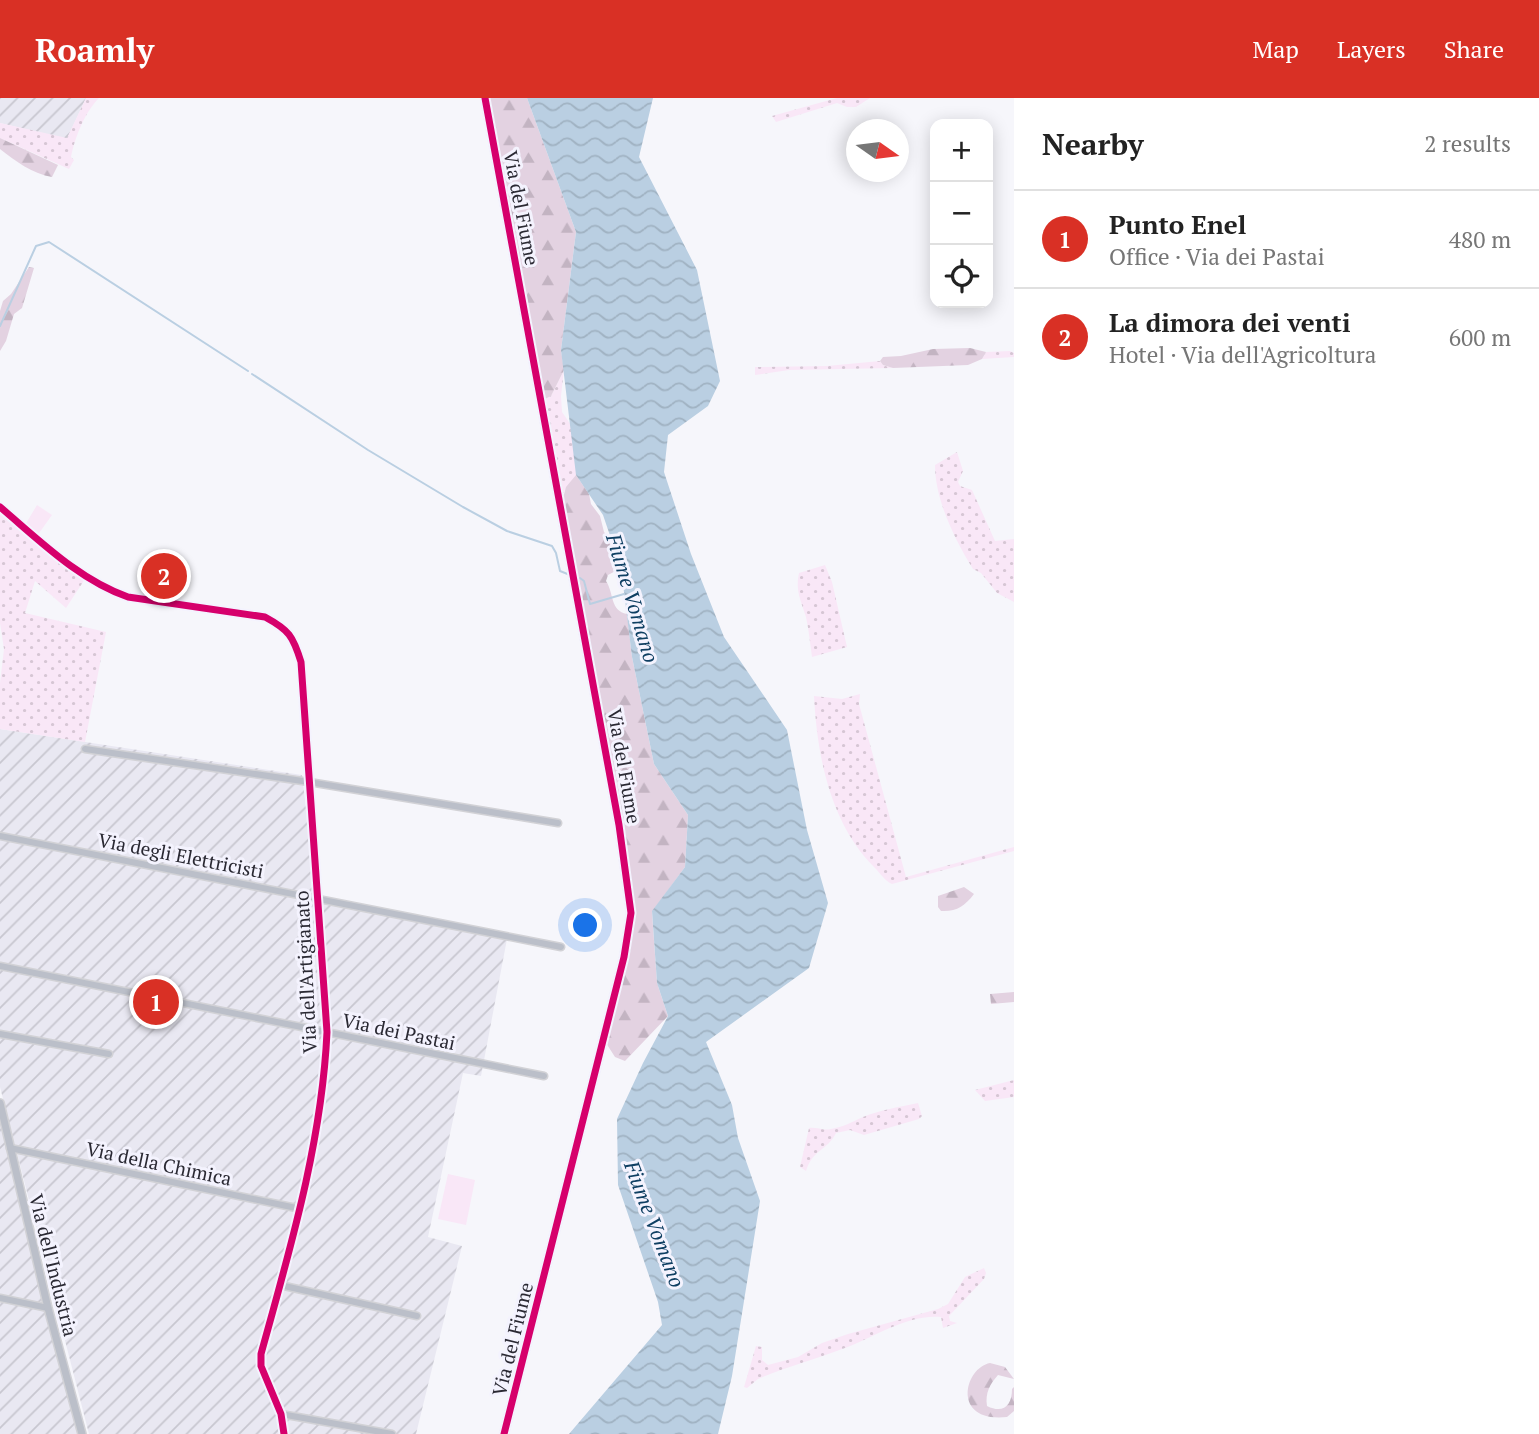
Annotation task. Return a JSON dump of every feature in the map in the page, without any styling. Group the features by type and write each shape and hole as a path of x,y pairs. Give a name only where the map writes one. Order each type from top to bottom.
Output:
{"street":[{"name":"Via del Fiume","path":"485,98 583,618 622,838 631,913 624,957 504,1434"},
{"name":"Via dell'Artigianato","path":"0,507 65,561 112,591 128,597 264,617 284,627 293,639 300,662 327,1032 325,1070 301,1209 261,1354 261,1366 282,1414 284,1434"},
{"path":"85,749 558,822"},
{"name":"Via degli Elettricisti","path":"0,836 561,947"},
{"name":"Via dei Pastai","path":"0,966 544,1076"},
{"path":"0,1034 110,1054"},
{"name":"Via dell'Industria","path":"0,1103 48,1308 82,1434"},
{"name":"Via della Chimica","path":"10,1148 301,1209"},
{"path":"280,1285 417,1316"},
{"path":"0,1298 48,1308"},
{"path":"282,1414 392,1434"}],"shaded area":[{"path":"0,98 86,98 67,139 0,123"},
{"path":"86,98 99,98 81,125 71,157 74,160 69,169 0,138 0,123 67,138"},
{"path":"837,98 870,98 856,107 837,103 776,122 772,116"},
{"path":"986,352 1014,353 1014,357 982,359"},
{"path":"880,361 893,368 789,370 755,375 755,367 827,366"},
{"path":"564,370 562,412 575,431 589,494 576,475 563,493 545,399 551,396"},
{"path":"957,452 963,471 958,482 960,486 972,490 995,541 1014,539 1014,602 997,593 981,573 973,569 942,506 935,465"},
{"path":"37,505 52,515 37,536 25,525"},
{"path":"0,514 85,579 66,608 35,581 25,613 106,632 85,742 0,729 0,683 4,649 0,623"},
{"path":"825,565 832,582 847,647 812,657 798,579 799,573"},
{"path":"860,694 859,704 906,877 1014,847 1014,851 892,884 885,879 846,830 829,787 818,741 814,696 842,699"},
{"path":"0,729 302,775 317,899 507,939 481,1076 463,1073 428,1237 462,1246 416,1434 89,1434 0,1087"},
{"path":"1014,1080 1014,1097 985,1101 975,1090"},
{"path":"918,1103 922,1116 919,1119 864,1135 850,1130 836,1133 812,1158 806,1171 800,1167 809,1128 835,1128 876,1112"},
{"path":"0,1117 80,1434 0,1434"},
{"path":"448,1174 475,1180 466,1225 438,1219"},
{"path":"984,1268 984,1279 949,1316 950,1321 957,1323 943,1328 941,1317 916,1319 758,1379 747,1388 744,1387 756,1346 762,1347 762,1360 768,1365 798,1357 822,1343 848,1334 938,1309 948,1304 965,1277"}],"green space":[{"path":"489,98 527,98 576,232 561,350 564,370 551,396 545,399"},
{"path":"0,138 58,165 52,177 31,170 6,154 0,149"},
{"path":"29,267 34,268 22,308 14,314 0,351 0,311 3,301 11,294"},
{"path":"970,348 986,352 982,359 968,365 893,368 880,361 883,357 933,349"},
{"path":"576,475 600,516 604,532 612,541 621,568 608,575 606,581 615,605 627,614 632,657 654,764 688,815 685,867 652,912 657,983 668,1016 625,1061 615,1057 606,1043 629,945 632,889 563,498 566,487"},
{"path":"964,887 974,894 967,902 956,909 941,911 938,907 938,896"},
{"path":"1014,992 1014,1002 991,1004 990,994"},
{"path":"990,1363 1005,1367 1014,1379 998,1375 987,1393 987,1406 1002,1409 1008,1404 1014,1387 1014,1411 1007,1417 989,1417 977,1412 970,1404 969,1384 981,1367"}],"water":[{"name":"Fiume Vomano","path":"527,98 653,98 639,157 697,270 720,381 708,406 668,435 664,472 691,554 724,637 787,730 807,830 828,903 809,968 706,1042 732,1105 738,1138 760,1201 732,1376 718,1434 569,1434 662,1325 658,1302 618,1185 617,1119 668,1016 657,983 652,911 685,867 688,815 654,764 632,657 621,568 603,515 576,475 561,350 576,232"}],"waterway":[{"path":"0,326 36,246 49,242 248,371"},
{"path":"252,374 368,450 463,507 507,531 552,546 560,571 570,575"},
{"name":"Fiume Vomano","path":"580,578 584,581 590,604 624,594"}],"cycle path":[{"path":"485,98 619,825 631,913 624,957 504,1434"},
{"path":"0,507 60,558 110,590 128,597 265,617 289,635 301,662 327,1032 312,1155 261,1354 261,1366 281,1414 284,1434"}],"place":[{"name":"La dimora dei venti","path":"164,576"},
{"name":"Punto Enel","path":"156,1002"}]}
